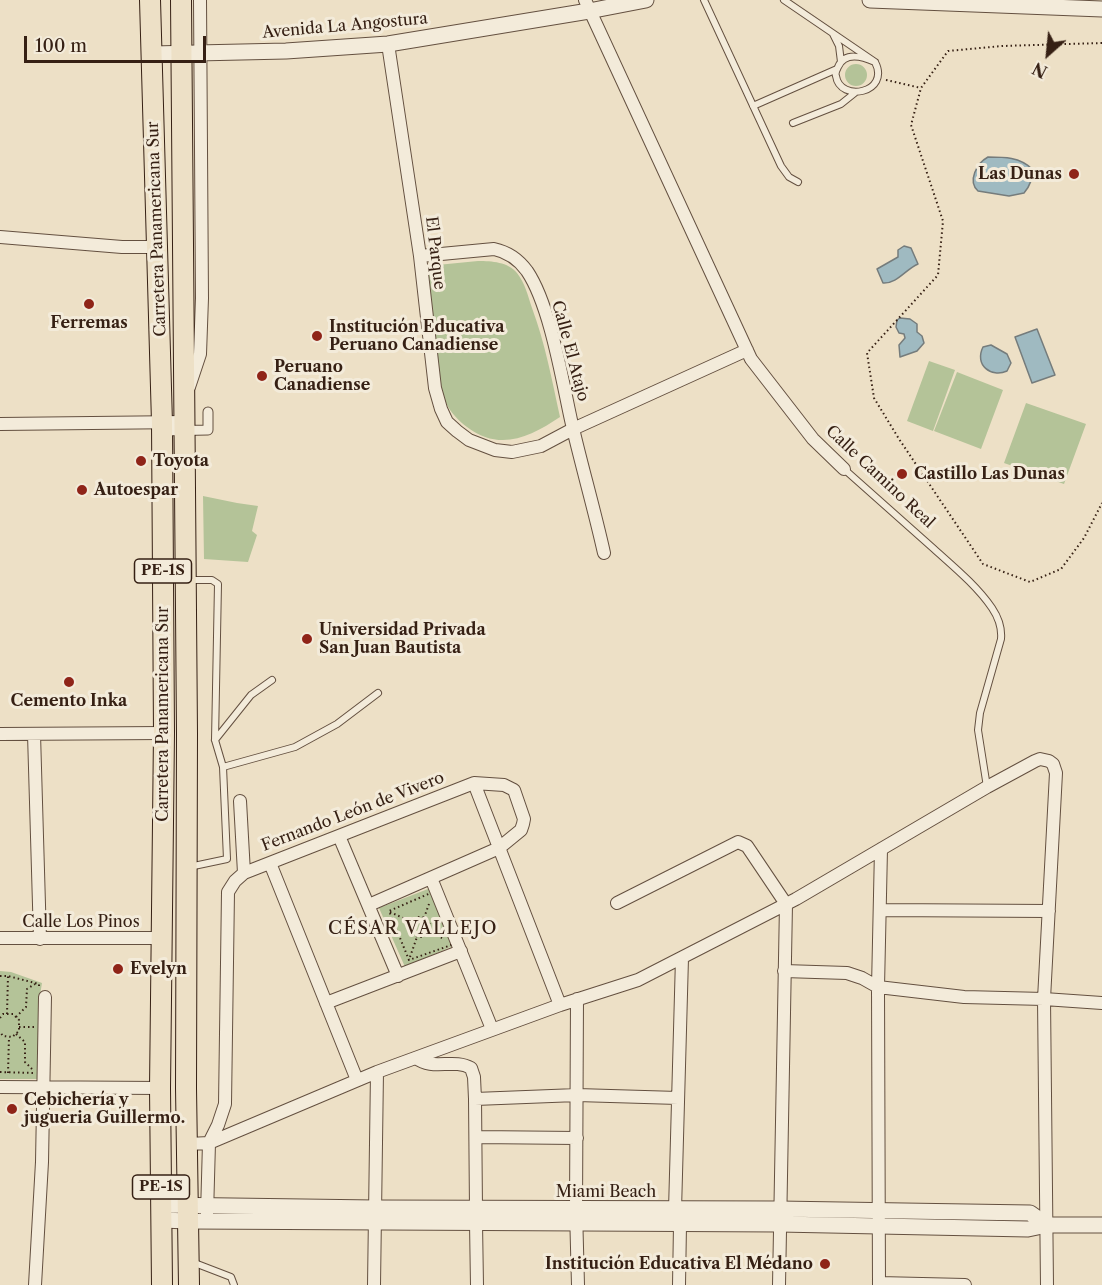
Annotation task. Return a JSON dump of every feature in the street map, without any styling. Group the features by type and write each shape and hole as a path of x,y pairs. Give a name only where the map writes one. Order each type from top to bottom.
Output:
{"highway":[{"name":"Carretera Panamericana Sur","path":"150,0 162,427 164,733 164,896 161,938 160,1088 162,1285"},
{"name":"Carretera Panamericana Sur","path":"181,0 190,54 184,418 186,1088 188,1144 198,1214 189,1261 189,1285"}],"street":[{"path":"190,54 200,0"},
{"name":"Avenida La Angostura","path":"152,54 286,51 388,44 587,6 646,0"},
{"path":"870,0 1102,9"},
{"name":"Calle Camino Real","path":"587,6 751,359 813,439 844,469"},
{"name":"El Parque","path":"388,44 420,256 435,388 447,422 469,441 495,450 512,452 541,446 573,429 747,350"},
{"path":"0,237 156,248"},
{"name":"Calle El Atajo","path":"420,256 494,249 503,251 520,263 534,283 551,333 604,553"},
{"path":"0,423 162,427 184,418 208,430 207,412"},
{"path":"0,734 164,733"},
{"path":"34,734 40,939"},
{"path":"188,1144 209,1143 377,1072 577,999 638,980 786,904 987,787 1040,759 1049,761 1056,768 1044,999 1047,1285"},
{"path":"369,905 499,848 521,830 524,824 514,790 504,785 474,783 499,848 560,1005"},
{"name":"Fernando León de Vivero","path":"244,873 474,783"},
{"path":"198,1214 209,1143 225,1104 228,892 234,881 244,873 240,801"},
{"path":"339,836 398,975"},
{"path":"617,903 730,844 738,842 747,846 786,904 779,1285"},
{"path":"881,849 879,1284 965,1285"},
{"path":"270,863 357,1080"},
{"path":"431,878 492,1029"},
{"path":"880,910 1049,911"},
{"name":"Calle Los Pinos","path":"0,938 161,938"},
{"path":"326,1003 461,951"},
{"path":"679,1285 678,1098 682,958"},
{"path":"784,972 847,973 879,987 964,997 1102,1003"},
{"path":"36,1285 43,1088 42,995"},
{"path":"577,999 578,1285"},
{"path":"416,1058 431,1065 463,1064 471,1068 474,1077 477,1285"},
{"path":"374,1285 377,1072"},
{"path":"0,1087 160,1088"},
{"path":"475,1099 577,1095 678,1098"},
{"path":"476,1137 578,1138"},
{"name":"Miami Beach","path":"161,1212 879,1218 1028,1229 1047,1225 1102,1226"}],"lane":[{"path":"704,0 781,166 789,177 798,182"},
{"path":"784,0 875,62 879,70 873,86 866,91 856,93 841,104 793,123"},
{"path":"830,31 839,46 841,62"},
{"path":"856,93 840,85 836,77 841,62 849,57 863,57 875,62"},
{"path":"753,106 837,69"},
{"name":"Calle Camino Real","path":"844,469 957,570 985,599 999,621 1002,631 1001,639 980,713 978,730 987,787"},
{"path":"184,580 212,580 218,584 215,740 223,767 227,859 187,868"},
{"path":"215,740 251,694 272,680"},
{"path":"223,767 295,747 337,724 378,693"},
{"path":"189,1261 231,1277 234,1285"}],"path":[{"path":"1102,43 1002,46 948,51 921,88 910,125 943,221 938,275 867,353 874,398 983,564 1030,582 1061,569 1084,538 1102,502"},
{"path":"877,79 921,88"},
{"path":"389,911 433,892 454,944 409,960"},
{"path":"389,911 412,922"},
{"path":"389,911 409,960"},
{"path":"419,917 424,918 429,924 429,931 426,935 417,937 411,931 412,922 419,917"},
{"path":"409,960 417,937"},
{"path":"0,976 39,984 42,995"},
{"path":"8,976 8,1014"},
{"path":"16,1017 26,1007 27,989 36,983"},
{"path":"0,1018 3,1014 13,1014 19,1020 19,1027 12,1037 3,1036 0,1033"},
{"path":"19,1027 37,1028"},
{"path":"16,1034 25,1042 25,1062 35,1073"},
{"path":"8,1073 9,1036"},
{"path":"35,1073 36,1062"},
{"path":"0,1072 35,1073"}],"green space":[{"path":"856,64 864,67 867,75 864,83 856,86 848,83 845,75 848,67"},
{"path":"478,261 509,266 522,281 541,335 560,417 537,431 515,439 491,439 467,427 448,407 441,385 427,266"},
{"path":"929,361 955,370 933,431 907,421"},
{"path":"957,372 1003,390 981,449 934,431"},
{"path":"1026,403 1086,424 1064,484 1004,463"},
{"path":"203,496 258,506 252,531 257,535 248,562 204,559"},
{"path":"433,887 455,945 405,967 379,908"},
{"path":"0,971 11,972 42,983 38,1079 0,1079"}],"water":[{"path":"988,157 1017,160 1032,169 1031,182 1024,193 1009,196 978,191 973,177 980,163"},
{"path":"904,246 911,248 918,264 897,279 883,283 877,269 898,257 898,250"},
{"path":"910,319 917,324 917,332 922,336 924,343 917,351 900,357 899,345 905,338 896,327 897,320"},
{"path":"1037,329 1055,375 1032,383 1015,337"},
{"path":"991,345 1007,354 1011,363 1007,371 995,373 982,364 983,347"}],"place":[{"name":"Las Dunas","path":"1074,174"},
{"name":"Ferremas","path":"89,304"},
{"name":"Institución Educativa Peruano Canadiense","path":"317,336"},
{"name":"Peruano Canadiense","path":"262,376"},
{"name":"Toyota","path":"141,461"},
{"name":"Castillo Las Dunas","path":"902,474"},
{"name":"Autoespar","path":"82,490"},
{"name":"Universidad Privada San Juan Bautista","path":"307,639"},
{"name":"Cemento Inka","path":"69,682"},
{"name":"Evelyn","path":"118,969"},
{"name":"Cebichería y jugueria Guillermo.","path":"12,1109"},
{"name":"Institución Educativa El Médano","path":"825,1264"}],"district":[{"name":"CÉSAR VALLEJO","path":"413,929"}]}
